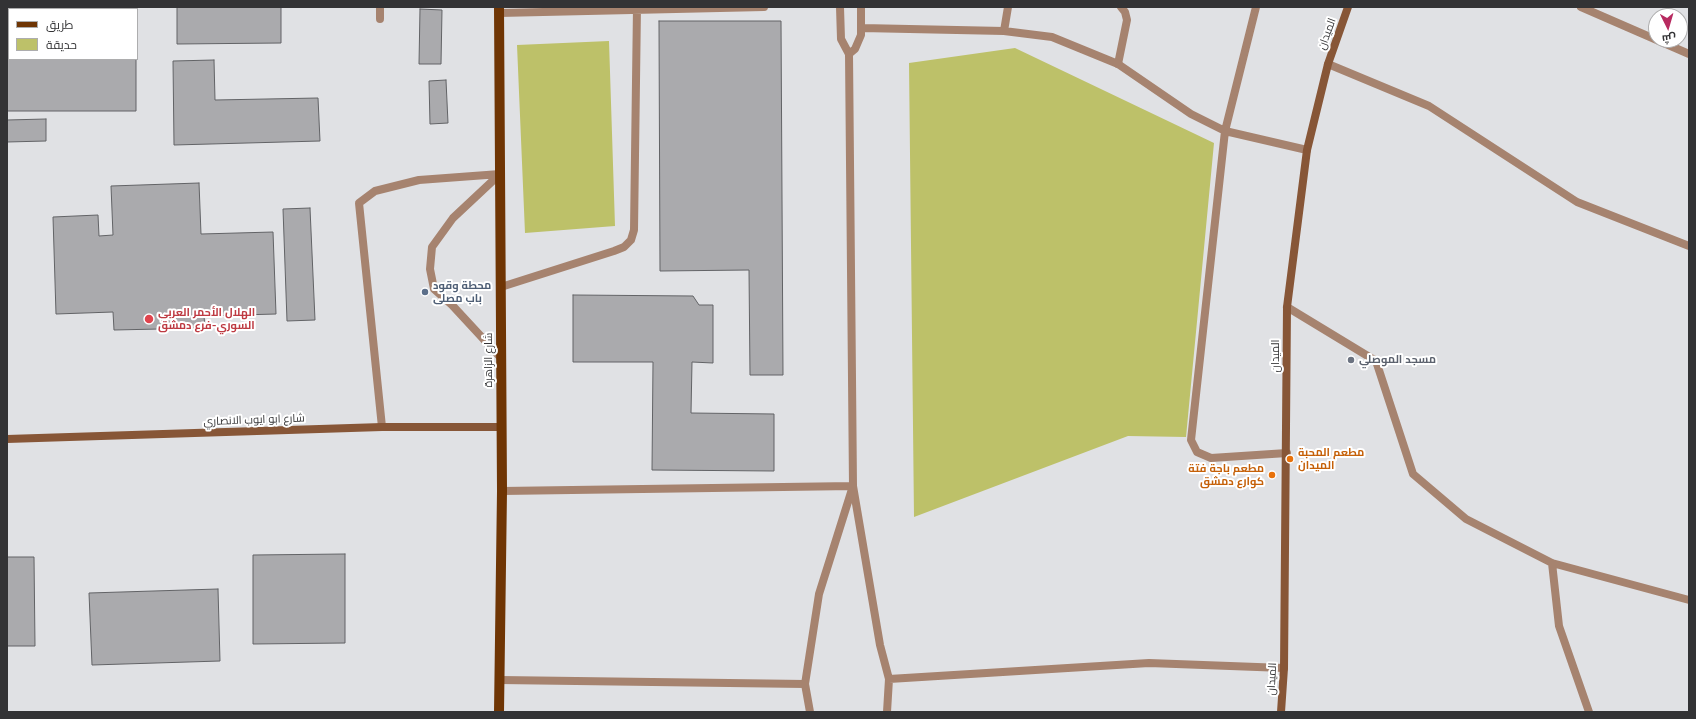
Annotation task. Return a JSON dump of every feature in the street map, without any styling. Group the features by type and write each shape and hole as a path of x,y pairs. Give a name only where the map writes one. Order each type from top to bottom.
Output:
{"main road":[{"name":"شارع الزاهرة","path":"499,10 502,358 499,712"}],"street":[{"path":"380,7 380,19"},
{"path":"499,10 764,7"},
{"path":"840,7 842,40 849,54 853,486 880,646 889,679 887,712"},
{"path":"849,54 858,42 862,28 861,7"},
{"path":"1004,31 1008,7"},
{"path":"1118,64 1127,20 1125,12 1121,7"},
{"path":"1256,7 1225,132 1191,440 1197,452 1211,458 1287,453"},
{"name":"الميدان","path":"1281,712 1284,668 1287,453 1287,307 1307,150 1328,64 1348,7"},
{"path":"1581,7 1689,54"},
{"path":"501,286 614,251 624,247 631,240 634,230 636,8"},
{"path":"862,28 1004,31 1052,37 1118,64 1191,114 1225,132 1307,150"},
{"path":"1328,64 1429,106 1577,202 1689,246"},
{"path":"500,174 453,218 432,246 430,269 434,289 452,305 502,358"},
{"path":"382,427 359,204 375,191 419,180 500,174"},
{"path":"1287,307 1376,361 1412,474 1466,518 1552,563 1689,600"},
{"name":"شارع ابو ايوب الانصاري","path":"7,439 382,427 502,427"},
{"path":"502,491 853,486"},
{"path":"810,712 805,684 819,594 853,486"},
{"path":"1552,563 1560,626 1589,712"},
{"path":"889,679 1149,663 1284,668"},
{"path":"500,680 805,684"}],"green space":[{"path":"609,41 615,226 525,233 517,45"},
{"path":"1015,48 1214,143 1186,437 1128,436 914,517 909,63"}],"building":[{"path":"177,7 281,7 281,43 177,44"},
{"path":"420,9 442,10 441,64 419,64"},
{"path":"659,21 781,21 783,375 750,375 749,270 660,271"},
{"path":"7,57 8,60 136,60 136,111 7,111"},
{"path":"214,60 215,100 318,98 320,141 174,145 173,61"},
{"path":"446,80 448,123 430,124 429,81"},
{"path":"46,119 46,141 7,142 7,120"},
{"path":"199,183 201,234 273,232 276,314 204,316 205,328 114,330 113,312 56,314 53,217 98,215 99,236 113,235 111,186"},
{"path":"310,208 315,320 287,321 283,209"},
{"path":"573,295 693,296 699,305 713,305 713,363 692,362 691,413 774,414 774,471 652,470 653,362 573,362"},
{"path":"345,554 345,643 253,644 253,555"},
{"path":"7,557 34,557 35,646 7,646"},
{"path":"218,589 220,661 92,665 89,593"}],"place":[{"name":"محطة وقود باب مصلى","path":"425,292"},
{"name":"الهلال الأحمر العربي السوري-فرع دمشق","path":"149,319"},
{"name":"مسجد الموصلي","path":"1351,360"},
{"name":"مطعم المحبة الميدان","path":"1290,459"},
{"name":"مطعم باجة فتة كوارع دمشق","path":"1272,475"}]}
